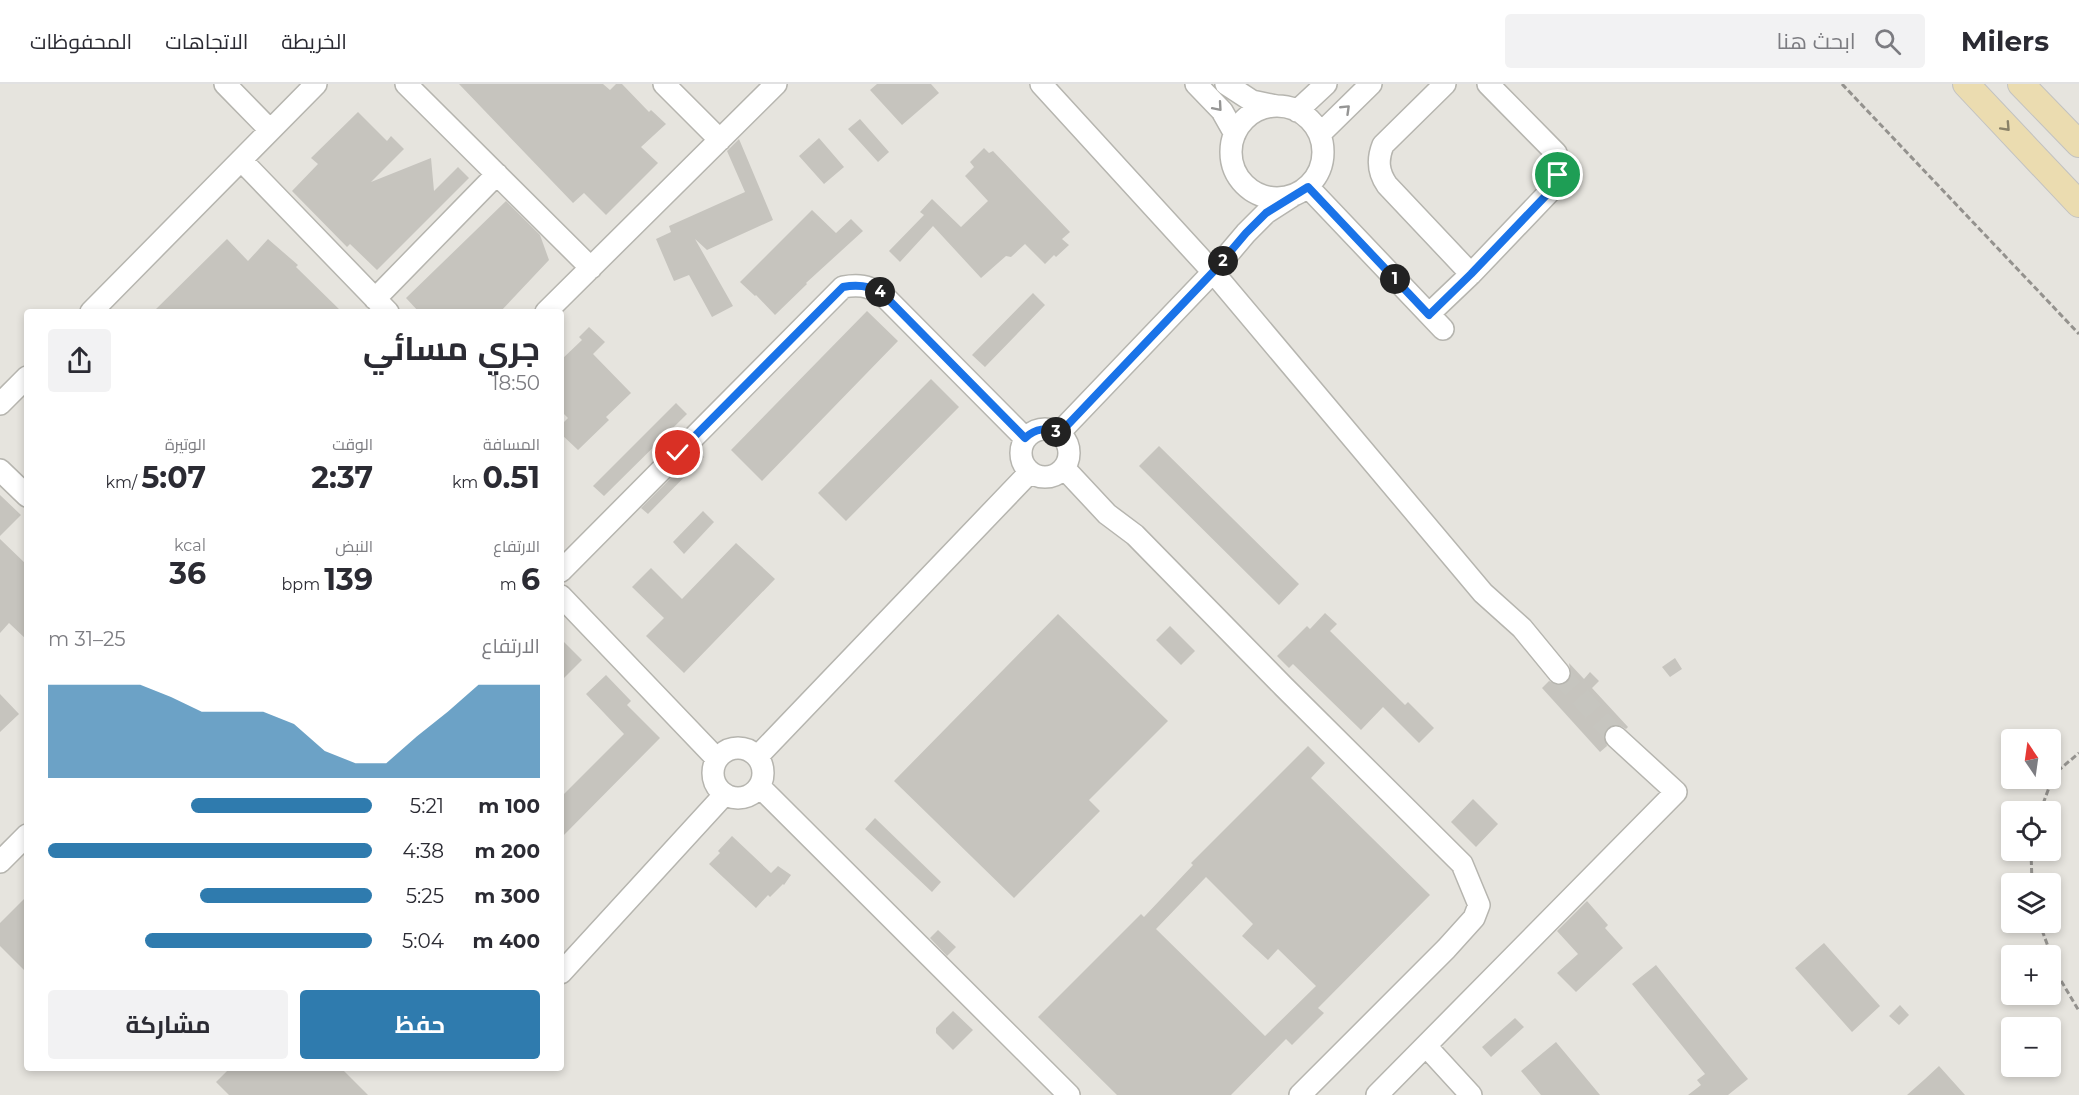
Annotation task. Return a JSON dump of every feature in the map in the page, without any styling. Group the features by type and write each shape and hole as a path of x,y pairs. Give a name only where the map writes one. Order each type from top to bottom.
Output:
{"main road":[{"path":"1966,84 2079,204"},
{"path":"2021,84 2079,144"}],"street":[{"path":"225,84 270,130"},
{"path":"94,309 316,84"},
{"path":"406,84 591,268"},
{"path":"664,84 720,140"},
{"path":"549,309 776,84"},
{"path":"1041,84 1213,272 1483,593 1522,628 1558,673"},
{"path":"1196,84 1222,111 1235,134"},
{"path":"1059,434 1213,272 1246,233 1266,213 1301,191 1318,174 1323,158 1320,134 1311,120 1288,109 1252,101 1226,84"},
{"path":"1246,233 1246,210 1231,150 1235,134 1250,115 1265,108 1288,109 1326,84"},
{"path":"1320,134 1371,84"},
{"path":"1445,84 1383,145 1378,166 1381,177 1387,185 1471,274"},
{"path":"1301,191 1436,322 1471,274 1556,185 1559,164 1556,153 1488,84"},
{"path":"241,160 381,305 497,174"},
{"path":"1237,174 1247,187 1261,195 1278,198 1301,191"},
{"path":"564,568 843,287 866,286 881,292 1025,438"},
{"path":"0,404 24,380"},
{"path":"1045,428 1059,434 1065,439 1069,453 1064,468 1052,476 1036,476 1021,460 1021,445 1031,433 1045,428"},
{"path":"1064,468 1107,514 1135,535 1462,864 1479,905 1474,918 1446,949 1299,1095"},
{"path":"0,470 24,493"},
{"path":"758,756 1030,472"},
{"path":"564,600 717,759"},
{"path":"1377,1095 1676,792 1616,737"},
{"path":"745,748 758,756 764,771 760,787 747,797 732,798 718,789 712,774 717,759 729,749 745,748"},
{"path":"760,787 1069,1095"},
{"path":"564,970 725,794"},
{"path":"2,856 24,838"},
{"path":"1426,1046 1471,1095"}],"path":[{"path":"1842,84 2079,334"},
{"path":"2044,801 2054,774 2079,753"},
{"path":"2043,933 2060,979 2079,1011"}],"building":[{"path":"459,84 603,84 610,90 616,84 622,84 649,112 651,110 666,124 641,147 658,163 606,215 584,193 573,203"},
{"path":"877,84 931,84 939,93 902,125 870,90"},
{"path":"358,112 387,141 391,136 404,149 371,182 431,158 434,191 458,167 469,178 377,270 350,244 347,247 292,191 318,164 311,158"},
{"path":"860,119 889,152 878,162 848,129"},
{"path":"819,138 844,167 824,184 799,156"},
{"path":"739,139 773,220 707,250 695,239 733,306 712,317 689,275 674,281 656,239 671,232 669,226 745,192 727,151"},
{"path":"984,148 989,153 993,151 1070,232 1062,239 1069,245 1045,264 1025,244 1011,257 1006,256 981,278 933,226 900,262 889,251 924,215 920,212 932,199 961,227 988,201 965,176 974,167 970,162"},
{"path":"506,201 540,235 549,260 503,309 416,309 406,298"},
{"path":"812,210 836,233 851,219 863,231 775,315 740,282"},
{"path":"227,239 248,261 268,239 298,265 296,267 339,309 156,309"},
{"path":"1033,293 1045,305 985,367 972,355"},
{"path":"867,311 898,341 762,481 731,450"},
{"path":"589,327 605,342 593,354 631,393 606,417 609,420 578,450 564,437 564,422 568,418 564,414 564,357 582,340 579,337"},
{"path":"931,379 959,407 846,521 818,493"},
{"path":"676,403 687,414 604,496 593,486"},
{"path":"1159,446 1299,584 1279,605 1139,466"},
{"path":"698,451 704,457 648,514 641,508"},
{"path":"0,495 21,515 0,536"},
{"path":"703,511 714,522 684,554 673,542"},
{"path":"0,539 24,562 24,637 9,623 0,633"},
{"path":"736,543 775,579 684,673 646,636 664,618 632,587 651,568 682,599"},
{"path":"1325,613 1337,624 1330,631 1405,705 1408,702 1434,728 1419,743 1383,707 1361,730 1293,664 1289,668 1277,656 1307,626 1310,629"},
{"path":"1058,614 1168,721 1089,800 1100,811 1014,898 894,781"},
{"path":"1170,626 1195,651 1181,665 1156,640"},
{"path":"564,642 582,660 564,678"},
{"path":"1675,658 1682,669 1670,677 1662,667"},
{"path":"1569,663 1584,679 1590,672 1599,681 1592,688 1628,727 1626,729 1613,725 1607,728 1604,735 1607,746 1600,752 1542,688 1549,681 1560,686 1568,682 1571,677"},
{"path":"606,675 631,701 627,705 660,738 564,835 564,794 624,734 586,694"},
{"path":"0,694 19,714 0,732"},
{"path":"1308,746 1325,763 1311,778 1430,895 1318,1008 1324,1013 1292,1045 1286,1039 1231,1095 1117,1095 1038,1017 1141,914 1144,917 1193,865 1191,863","holes":["1206,877 1253,924 1242,936 1268,960 1278,949 1316,986 1265,1036 1156,929"]},
{"path":"1473,799 1498,824 1476,847 1451,822"},
{"path":"875,818 941,882 932,892 865,829"},
{"path":"732,836 771,873 778,866 791,875 784,885 770,897 768,895 756,908 709,864"},
{"path":"24,899 24,970 0,946 0,923"},
{"path":"1587,901 1608,925 1605,928 1623,948 1576,992 1557,973 1578,954 1557,931"},
{"path":"938,930 956,947 947,956 930,938"},
{"path":"1824,943 1880,1006 1852,1032 1795,968"},
{"path":"1656,965 1748,1079 1728,1095 1688,1095 1701,1085 1697,1080 1705,1074 1632,984"},
{"path":"1900,1005 1909,1015 1899,1025 1889,1016"},
{"path":"953,1011 973,1030 953,1050 936,1033 936,1028"},
{"path":"1515,1018 1524,1027 1491,1057 1482,1047"},
{"path":"1556,1042 1600,1095 1541,1095 1521,1071"},
{"path":"1939,1066 1965,1095 1907,1095 1925,1079"},
{"path":"227,1071 344,1071 368,1095 229,1095 216,1082"}],"tunnel":[{"path":"1559,673 1616,737"}],"route":[{"path":"678,453 843,287 866,286 881,292 1025,438 1045,428 1059,434 1266,213 1308,187 1429,315 1556,185 1558,175"}]}
